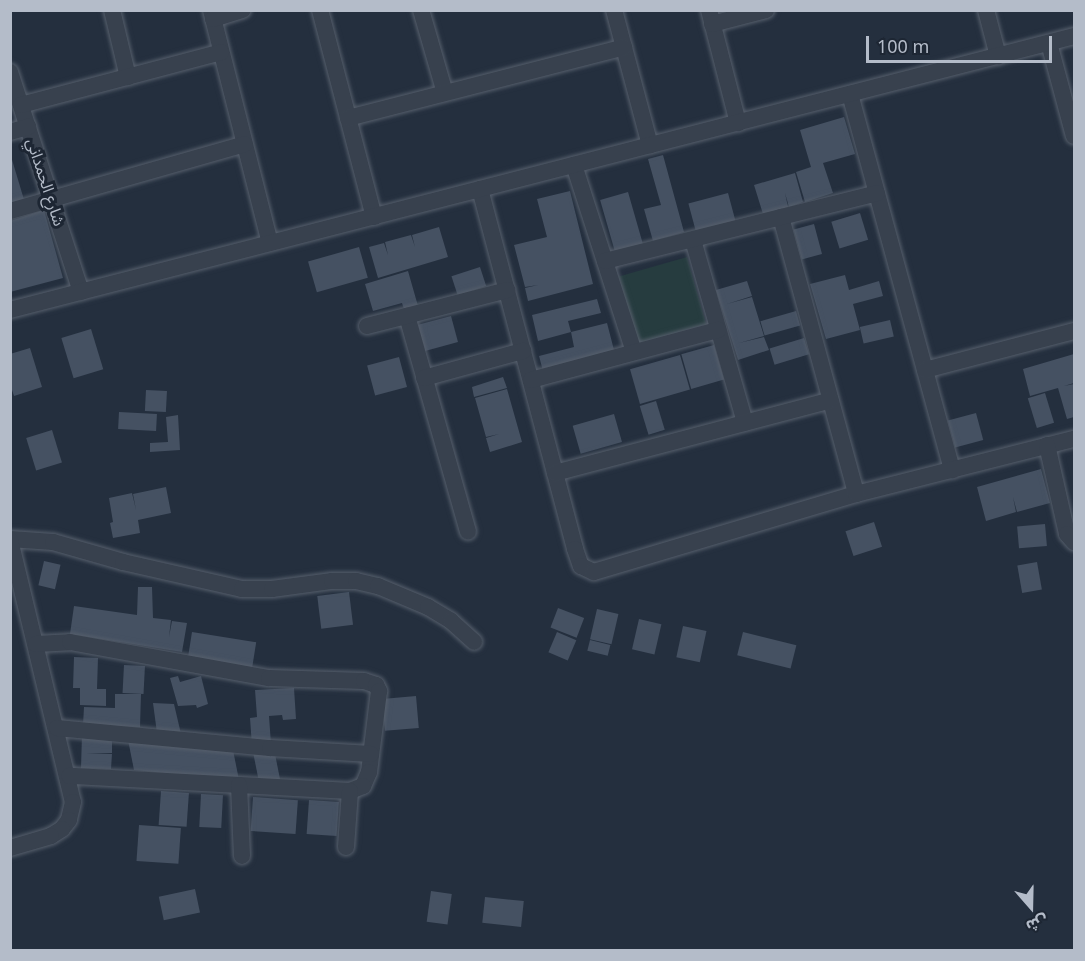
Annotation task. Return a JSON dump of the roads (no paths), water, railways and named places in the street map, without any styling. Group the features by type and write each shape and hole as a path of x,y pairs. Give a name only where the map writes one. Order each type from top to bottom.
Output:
{"street":[{"path":"112,10 129,77"},
{"path":"243,10 212,15 270,243"},
{"path":"320,10 374,217"},
{"path":"421,10 445,93"},
{"path":"614,10 650,146"},
{"path":"738,123 710,17 766,10"},
{"path":"986,10 999,56"},
{"path":"10,310 1074,36"},
{"path":"1049,43 1074,136"},
{"path":"348,118 624,47"},
{"path":"21,105 221,52"},
{"name":"شارع الحمداني","path":"10,72 81,292"},
{"path":"850,94 952,470"},
{"path":"10,132 28,127"},
{"path":"10,211 245,144"},
{"path":"574,165 634,352"},
{"path":"480,189 581,566 594,572 856,494 1074,439"},
{"path":"605,261 877,193"},
{"path":"781,217 856,494"},
{"path":"693,240 745,423"},
{"path":"367,326 507,290"},
{"path":"407,316 468,532"},
{"path":"531,380 718,330"},
{"path":"925,370 1074,331"},
{"path":"424,378 523,351"},
{"path":"555,472 831,400"},
{"path":"1047,445 1067,534 1074,542"},
{"path":"10,848 51,836 69,820 73,802 69,776 10,540 53,542 123,562 242,589 272,589 332,581 356,581 378,585 428,607 451,621 474,642"},
{"path":"36,644 70,642 269,678 364,681 376,685 379,691 369,772 363,786 350,791 69,776"},
{"path":"57,728 270,748 371,754"},
{"path":"239,785 243,855"},
{"path":"346,847 350,791"}]}
